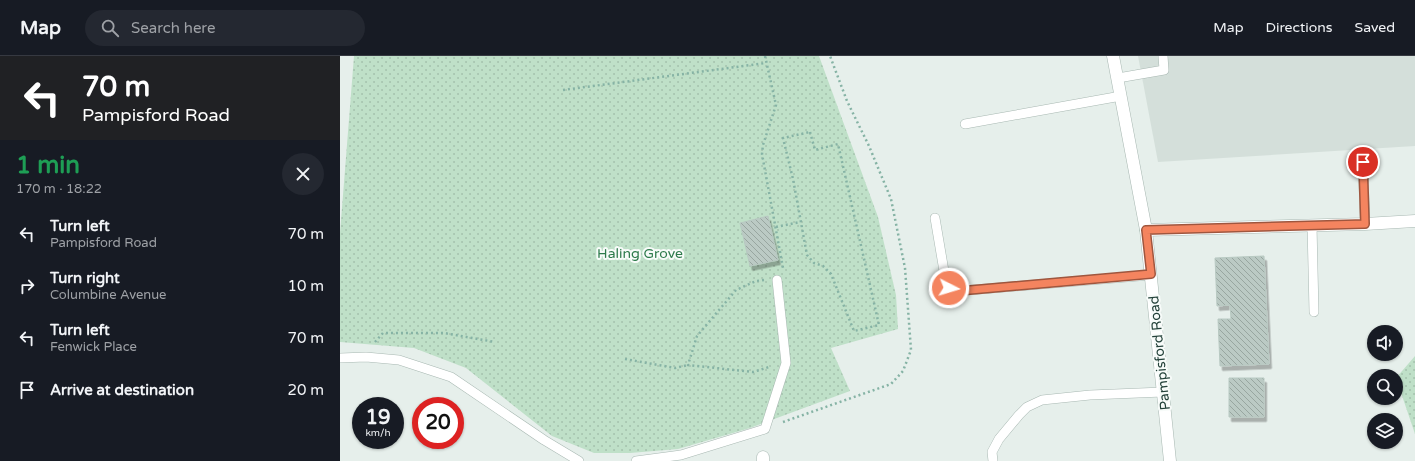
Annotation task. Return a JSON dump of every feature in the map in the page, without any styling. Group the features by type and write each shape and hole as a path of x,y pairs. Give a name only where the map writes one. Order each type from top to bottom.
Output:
{"street":[{"name":"Pampisford Road","path":"1113,56 1146,230 1170,461"},
{"path":"1146,230 1365,224 1415,221"}],"lane":[{"path":"1118,78 1164,70 1163,56"},
{"path":"965,124 1121,96"},
{"path":"1363,162 1365,224"},
{"path":"935,218 944,271 949,288 959,291 1151,274"},
{"path":"1312,225 1314,312"},
{"path":"636,461 681,455 765,429 786,362 776,280"},
{"path":"340,358 366,357 399,360 451,377 544,440 579,461"},
{"path":"992,461 992,452 999,440 1027,408 1042,400 1090,395 1163,392"}],"path":[{"path":"688,365 697,336 736,290 756,281 776,280 783,269 762,154 763,145 776,104 764,56"},
{"path":"765,429 891,384 903,371 911,350 905,268 891,199 869,146 846,101 830,56"},
{"path":"563,90 766,63"},
{"path":"810,132 815,150 838,144 879,325 854,331 831,274 823,266 814,263 807,256 800,222 793,179 783,138 810,132"},
{"path":"776,227 800,222"},
{"path":"366,357 383,333 444,333 496,342"},
{"path":"625,359 675,368 688,365 753,372 786,362"}],"shaded area":[{"path":"1138,56 1415,56 1415,146 1158,162"}],"green space":[{"name":"Haling Grove","path":"354,56 819,56 878,217 896,295 898,329 831,348 850,391 750,428 678,449 630,453 594,453 552,436 466,368 414,348 340,342 340,233"},
{"path":"1415,356 1415,434 1403,399 1403,370"}],"building":[{"path":"768,216 778,260 750,266 740,223"},
{"path":"1264,256 1269,364 1220,366 1218,319 1231,319 1230,305 1217,306 1215,258"},
{"path":"1229,378 1264,378 1264,417 1229,417"}],"route":[{"path":"949,288 959,291 1151,274 1146,230 1365,224 1363,162"}]}
